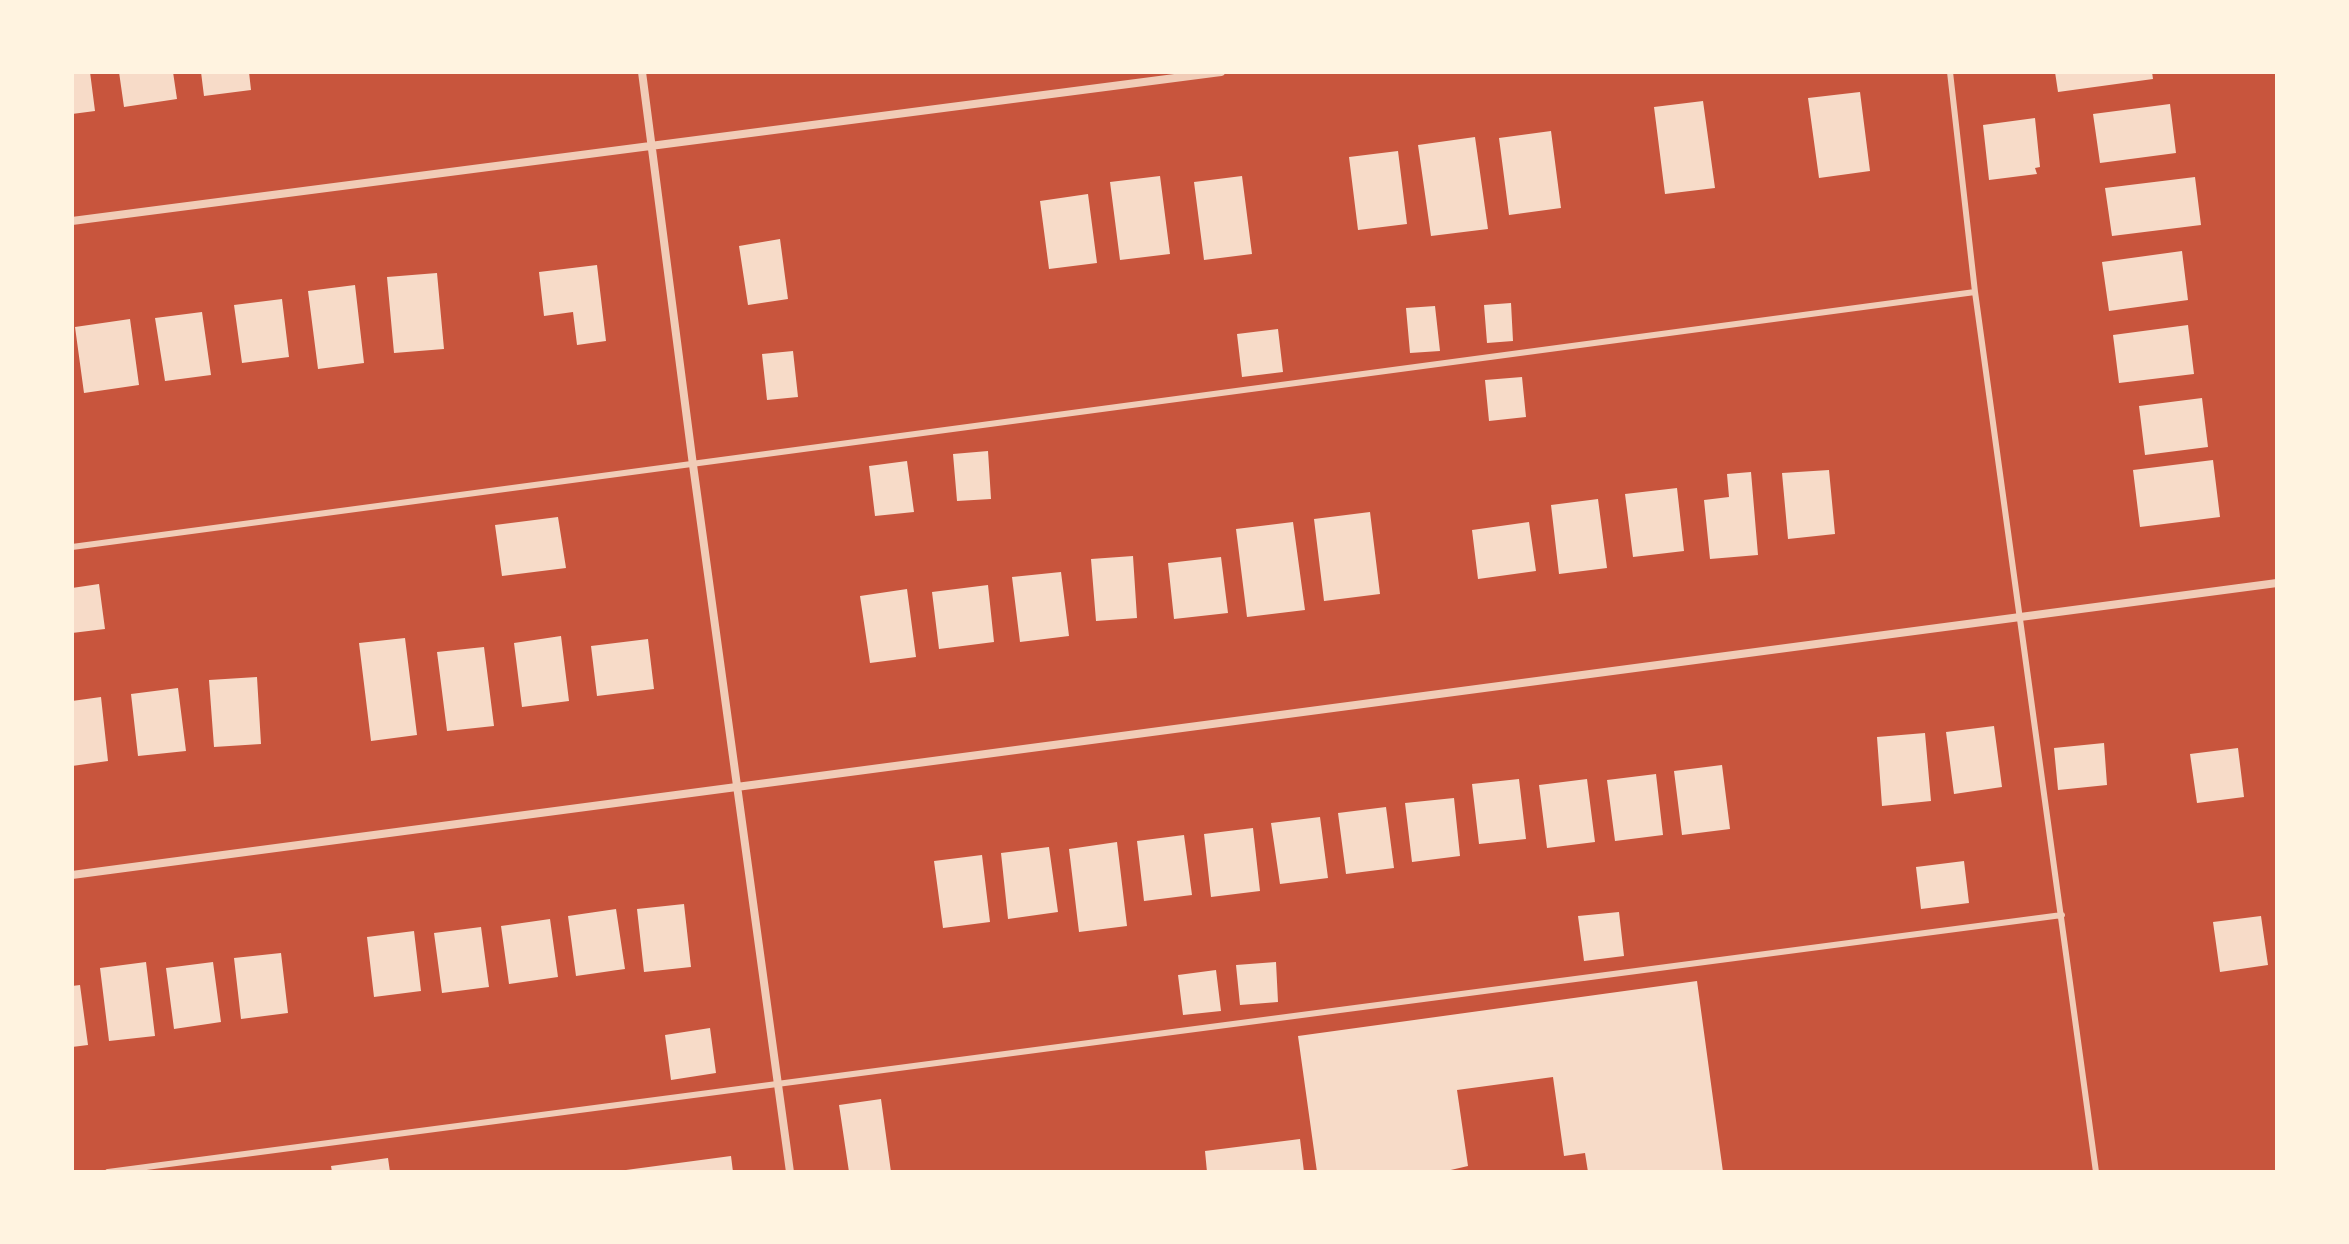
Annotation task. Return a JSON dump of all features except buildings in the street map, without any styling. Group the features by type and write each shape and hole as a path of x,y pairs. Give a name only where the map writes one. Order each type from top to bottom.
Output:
{"street":[{"path":"642,72 790,1172"},
{"path":"72,221 1221,72"},
{"path":"72,875 2277,583"}],"lane":[{"path":"1950,72 1975,292 2096,1172"},
{"path":"72,547 1975,292"},
{"path":"108,1172 2062,915"}]}
